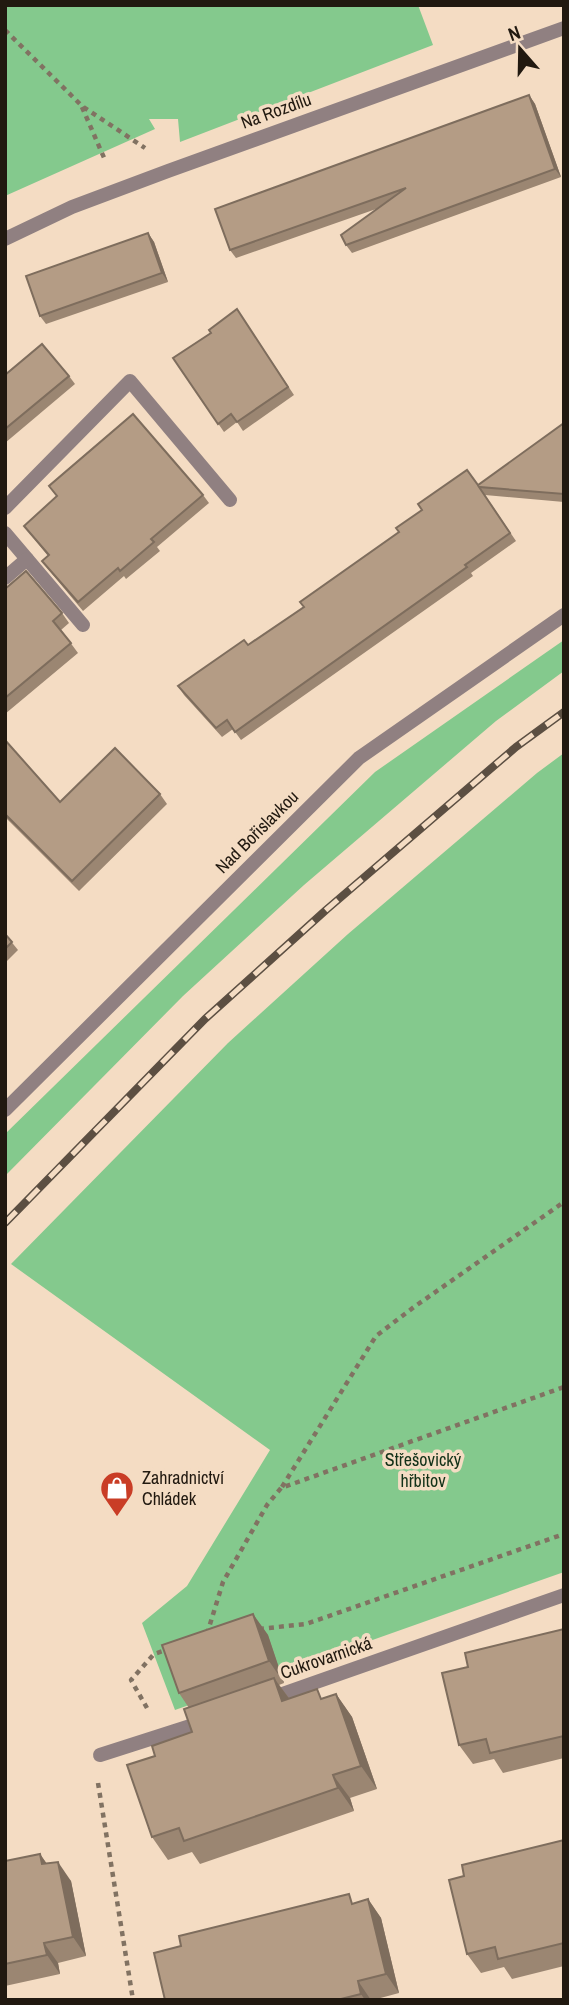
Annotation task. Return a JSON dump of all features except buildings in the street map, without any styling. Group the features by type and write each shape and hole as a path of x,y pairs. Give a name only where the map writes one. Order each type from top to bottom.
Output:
{"street":[{"name":"Na Rozdílu","path":"5,239 72,208 168,171 564,29"},
{"path":"5,509 130,380 230,500"},
{"path":"5,533 83,625"},
{"path":"5,578 27,559"},
{"name":"Nad Bořislavkou","path":"5,1110 359,758 564,615"},
{"name":"Cukrovarnická","path":"253,1704 564,1595"},
{"path":"100,1755 214,1718"}],"path":[{"path":"5,30 82,106 141,144 168,171"},
{"path":"82,106 105,160"},
{"path":"207,1635 223,1583 267,1505 281,1488 376,1336 564,1202"},
{"path":"281,1488 564,1387"},
{"path":"257,1630 306,1624 564,1534"},
{"path":"197,1639 220,1634"},
{"path":"162,1736 131,1680 154,1654 175,1647"},
{"path":"100,1755 97,1789 133,2000"}],"green space":[{"path":"5,5 418,5 433,45 180,142 178,119 149,119 155,129 5,196"},
{"path":"564,640 564,671 496,721 304,885 183,996 5,1176 5,1134 375,772"},
{"name":"Střešovický hřbitov","path":"564,753 564,1572 175,1710 142,1623 187,1586 270,1450 11,1264 228,1043 348,934"}],"railway":[{"path":"5,1223 205,1019 326,910 516,747 564,712"}],"place":[{"name":"Zahradnictví Chládek","path":"117,1518"}]}
